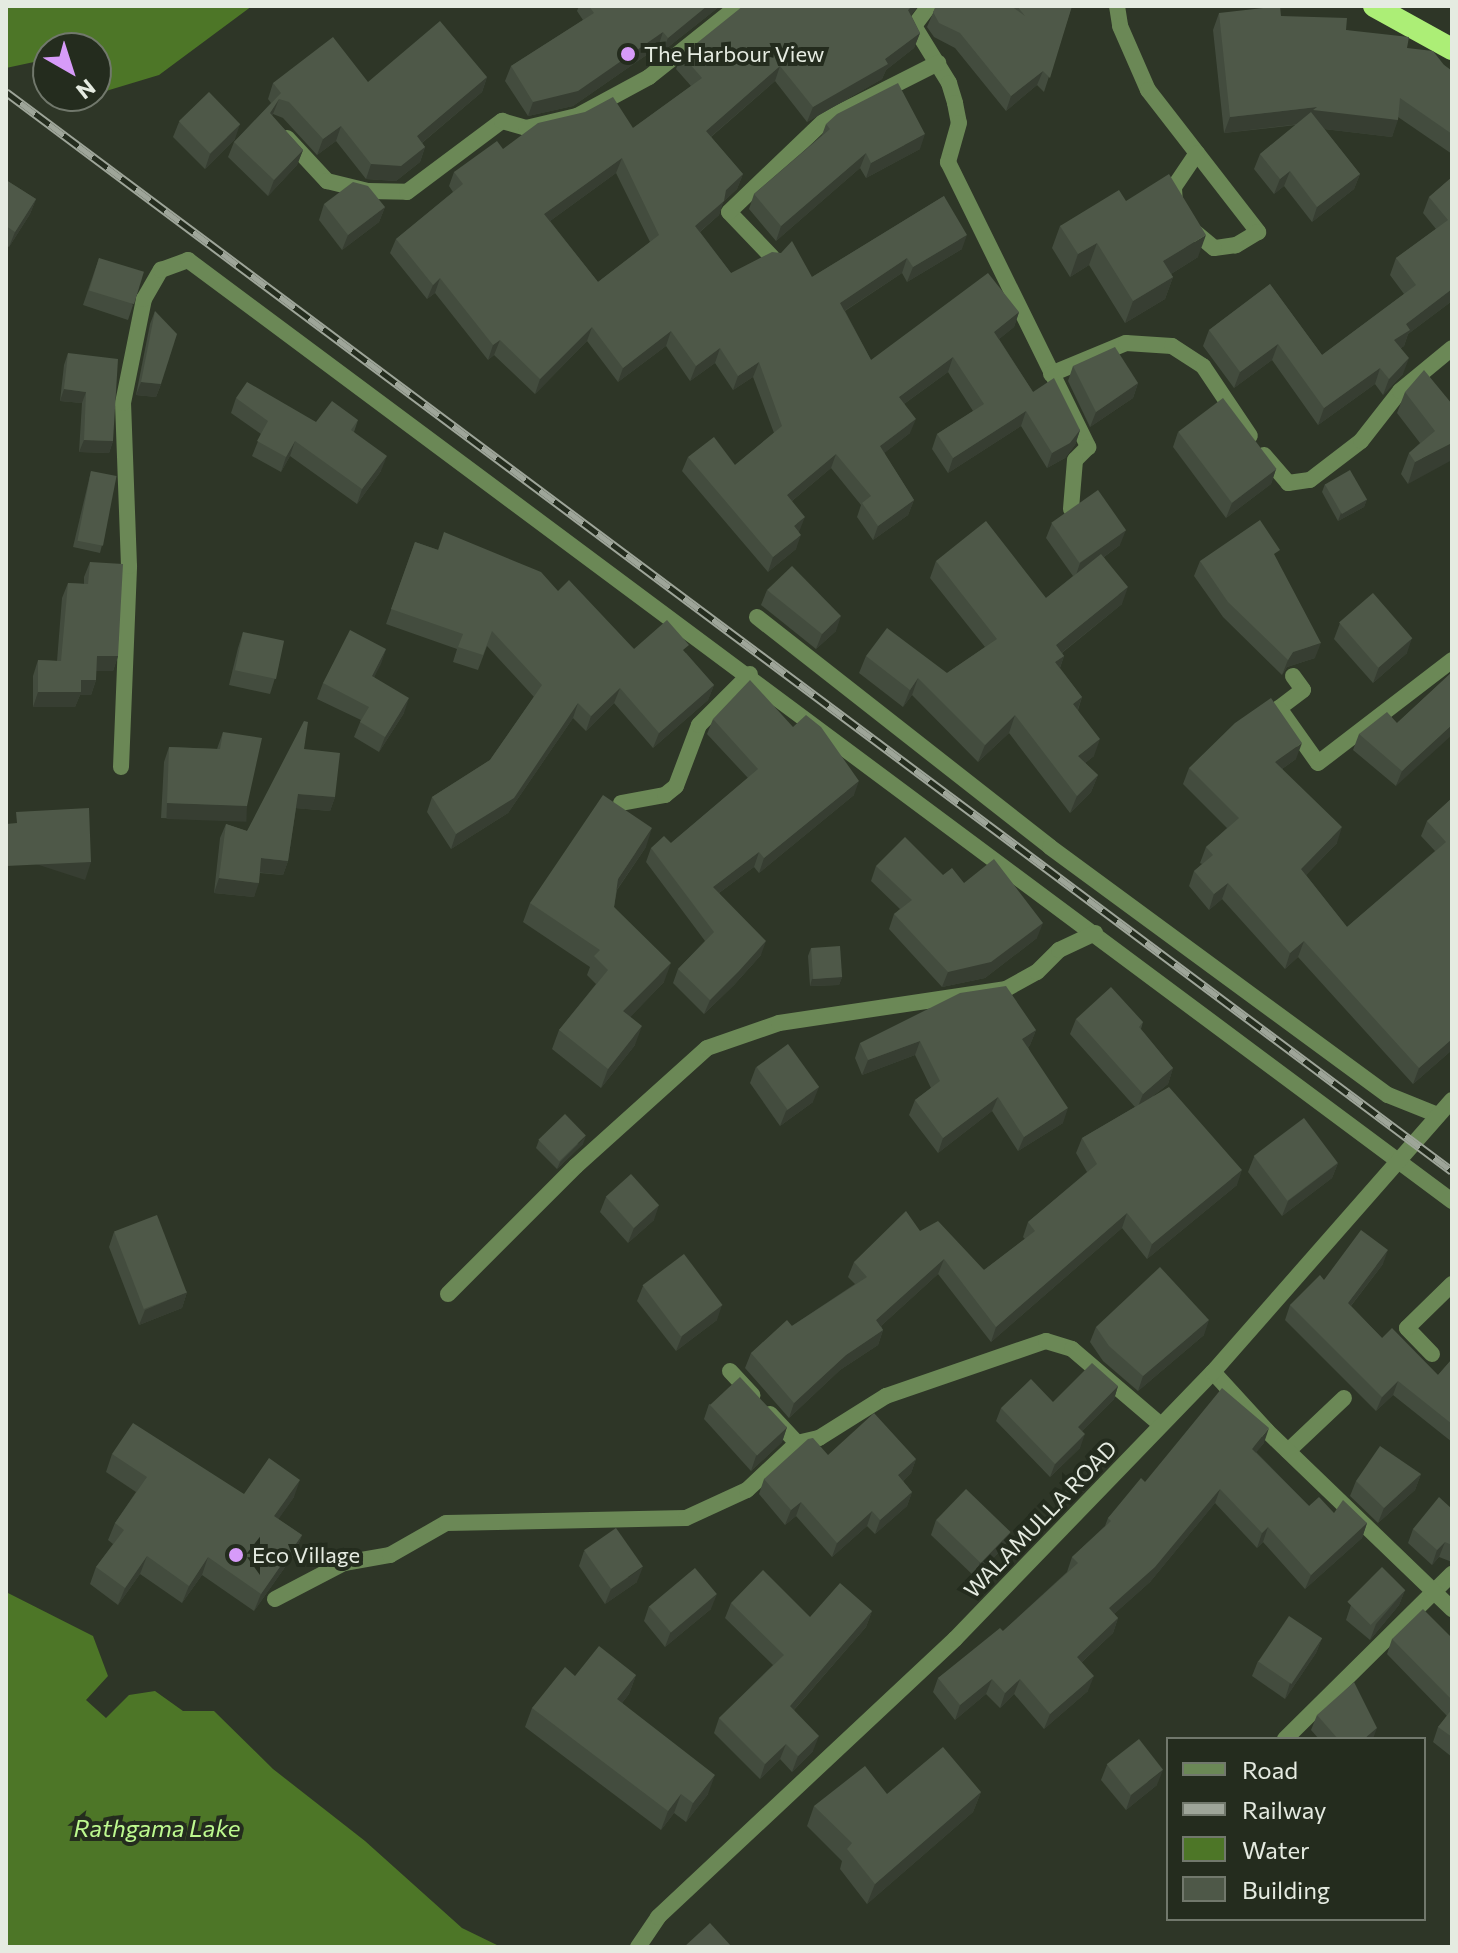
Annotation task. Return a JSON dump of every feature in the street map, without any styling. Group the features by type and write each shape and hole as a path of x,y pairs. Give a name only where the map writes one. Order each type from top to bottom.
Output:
{"highway":[{"path":"1374,6 1452,49"}],"street":[{"path":"275,125 327,181 368,191 407,192 502,121 526,128 577,116 649,77 738,6"},
{"path":"929,6 914,26 938,63 959,123 948,162 1088,447 1075,460 1071,509"},
{"path":"1117,6 1120,26 1148,90 1197,153 1258,232 1236,245 1214,248 1187,225 1176,206 1174,187 1197,153"},
{"path":"772,257 729,212 825,120 938,63"},
{"path":"121,767 129,566 123,403 144,299 161,270 188,260 750,674 1452,1201"},
{"path":"1051,374 1126,343 1172,346 1203,366 1288,483 1310,480 1361,441 1400,391 1452,348"},
{"path":"757,617 1050,847 1375,1086 1438,1115"},
{"path":"1293,676 1303,690 1279,708 1318,763 1452,660"},
{"path":"621,803 665,795 676,786 693,735 750,674"},
{"path":"448,1294 576,1166 707,1048 779,1023 1006,989 1037,972 1059,950 1095,933"},
{"name":"WALAMULLA ROAD","path":"638,1947 658,1917 955,1639 1213,1372 1452,1100"},
{"path":"1432,1354 1407,1328 1452,1284"},
{"path":"275,1599 344,1563 390,1555 446,1523 686,1518 747,1490 797,1443 819,1438 886,1396 1046,1341 1072,1349 1161,1425"},
{"path":"730,1371 797,1443"},
{"path":"1213,1372 1288,1451 1452,1609"},
{"path":"1288,1451 1344,1398"},
{"path":"1287,1737 1452,1574"}],"water":[{"path":"6,6 252,6 159,75 112,89 112,32 32,32 32,62 6,68"},
{"name":"Rathgama Lake","path":"6,1592 93,1636 108,1676 86,1700 106,1718 129,1695 155,1691 183,1711 214,1711 273,1769 365,1841 462,1928 501,1947 6,1947"}],"building":[{"path":"589,6 707,6 668,38 663,32 578,91 533,102 511,66 594,13"},
{"path":"743,6 912,6 908,10 920,33 885,59 888,64 813,107 780,66 706,131 743,174 726,190 724,201 695,226 731,273 772,252 781,253 792,241 812,277 944,196 967,235 913,267 907,258 840,303 871,360 988,273 1019,312 994,332 1033,392 1054,378 1080,430 1070,443 1052,453 1026,411 953,458 937,434 984,404 953,357 899,397 916,419 880,446 914,500 878,526 862,503 871,496 836,454 787,495 805,517 794,526 801,535 773,557 688,457 714,437 735,465 782,426 759,362 738,376 720,348 696,366 671,331 623,368 592,327 540,379 500,340 493,345 440,278 433,285 396,239 463,184 454,172 497,141 503,149 538,123 585,112 613,97 633,128 702,78 682,55","holes":["622,158 659,235 598,282 544,214"]},
{"path":"936,6 1011,6 1025,16 1017,6 1072,6 1050,78 1043,71 1011,96 960,33 939,23 933,12"},
{"path":"1280,6 1281,16 1347,18 1346,30 1409,37 1407,48 1433,51 1452,71 1452,134 1400,98 1398,120 1313,110 1317,107 1230,117 1219,13"},
{"path":"440,21 487,77 417,136 425,147 401,166 371,164 341,126 323,139 289,102 279,99 270,113 303,150 274,180 234,142 281,93 273,83 333,37 368,82"},
{"path":"898,83 925,134 871,163 866,153 781,226 754,194 830,129 826,124 837,114"},
{"path":"209,92 240,124 210,154 179,121"},
{"path":"1311,112 1360,174 1317,207 1290,171 1280,179 1260,154"},
{"path":"1169,174 1206,235 1163,261 1173,277 1133,301 1097,243 1078,254 1060,226 1119,190 1126,201"},
{"path":"1452,177 1452,289 1406,324 1410,330 1394,340 1409,358 1389,379 1380,368 1324,408 1278,344 1240,372 1209,330 1270,284 1322,355 1416,285 1396,258 1448,220 1429,197"},
{"path":"6,180 36,199 15,232 6,226"},
{"path":"353,182 368,186 385,207 348,235 324,204"},
{"path":"99,258 144,272 134,304 89,291"},
{"path":"155,311 177,334 161,384 141,382"},
{"path":"1115,347 1138,383 1096,412 1073,366"},
{"path":"68,353 118,359 113,441 84,440 86,392 64,389"},
{"path":"1424,370 1452,404 1452,443 1415,462 1409,453 1435,431 1405,392"},
{"path":"247,382 316,422 332,401 358,420 351,430 387,456 362,489 295,441 286,457 257,441 268,421 236,398"},
{"path":"1223,398 1277,469 1232,503 1178,432"},
{"path":"1350,470 1367,499 1342,514 1325,484"},
{"path":"91,471 117,476 103,546 77,541"},
{"path":"1098,490 1126,530 1079,563 1051,523"},
{"path":"1260,520 1280,550 1274,554 1321,643 1293,652 1288,660 1228,602 1200,561"},
{"path":"986,521 1046,598 1101,554 1128,587 1056,645 1064,656 1055,662 1082,697 1073,704 1100,739 1078,756 1098,775 1077,796 1015,715 985,745 918,678 910,690 866,656 887,628 947,673 997,639 936,561"},
{"path":"444,532 541,572 558,591 569,580 634,649 667,620 689,645 683,650 714,685 659,733 620,688 591,716 578,703 514,798 456,834 432,797 490,760 542,685 492,631 483,655 458,647 463,634 391,609 415,542 438,550"},
{"path":"90,562 123,564 118,656 97,656 96,680 81,680 81,692 38,692 38,660 61,661 68,583 88,584"},
{"path":"792,566 841,616 822,634 767,590"},
{"path":"1373,593 1412,638 1378,668 1339,623"},
{"path":"350,630 386,649 372,676 409,698 385,737 360,722 369,707 323,683"},
{"path":"243,632 284,641 276,679 235,670"},
{"path":"1452,672 1452,725 1402,771 1359,734 1387,712 1397,723"},
{"path":"750,680 793,727 806,715 821,727 859,781 764,858 759,852 713,887 766,941 710,1000 678,969 714,932 651,848 664,836 671,843 758,769 713,719"},
{"path":"1271,698 1302,743 1275,762 1342,827 1301,869 1347,927 1446,842 1427,821 1452,798 1452,1039 1419,1068 1304,941 1290,953 1228,883 1214,894 1194,871 1213,855 1206,847 1239,818 1189,768 1235,723"},
{"path":"304,721 308,722 304,749 340,753 335,797 298,794 288,861 261,858 259,883 219,878 226,824 247,831"},
{"path":"223,732 262,738 247,806 167,803 169,747 220,749"},
{"path":"603,795 652,828 618,879 614,907 671,963 623,1011 642,1026 608,1069 559,1030 608,970 594,956 600,950 530,903"},
{"path":"89,808 91,862 6,866 6,824 17,823 16,812"},
{"path":"905,837 943,875 952,868 964,883 994,859 1043,923 991,962 948,972 894,914 912,900 876,866"},
{"path":"840,946 842,977 813,979 811,948"},
{"path":"1006,986 1036,1030 1022,1039 1068,1108 1024,1137 998,1097 943,1138 915,1100 940,1081 920,1041 868,1060 860,1043 960,993"},
{"path":"1111,987 1143,1022 1139,1027 1173,1068 1143,1094 1076,1019"},
{"path":"788,1044 819,1087 788,1110 756,1067"},
{"path":"1169,1087 1242,1170 1152,1244 1127,1213 996,1327 944,1259 876,1320 883,1330 846,1355 794,1403 751,1353 787,1320 792,1326 867,1277 854,1262 906,1211 920,1231 938,1221 984,1270 1035,1231 1028,1222 1097,1164 1082,1138"},
{"path":"565,1114 586,1136 559,1161 538,1140"},
{"path":"1304,1118 1338,1163 1287,1201 1254,1156"},
{"path":"631,1174 659,1205 634,1228 606,1197"},
{"path":"157,1215 187,1292 144,1309 114,1231"},
{"path":"1361,1230 1388,1250 1348,1303 1382,1338 1392,1328 1438,1375 1452,1359 1452,1424 1398,1381 1382,1397 1290,1305 1320,1275 1324,1280"},
{"path":"684,1254 723,1305 681,1336 642,1285"},
{"path":"1160,1267 1209,1320 1143,1376 1109,1346 1096,1327"},
{"path":"1092,1363 1118,1386 1078,1427 1085,1434 1055,1464 1001,1408 1031,1379 1053,1402"},
{"path":"740,1377 787,1427 757,1455 710,1405"},
{"path":"1222,1388 1269,1428 1252,1449 1309,1506 1319,1497 1334,1513 1343,1500 1367,1523 1311,1575 1268,1527 1262,1533 1220,1489 1155,1567 1109,1608 1118,1618 1077,1657 1094,1676 1050,1714 1020,1679 1005,1693 992,1679 960,1705 938,1678 1000,1628 1003,1631 1078,1563 1072,1557 1111,1521 1108,1518 1141,1478 1145,1482"},
{"path":"874,1413 916,1459 898,1475 912,1492 880,1520 872,1511 837,1543 801,1502 791,1510 764,1479 808,1439 813,1438 828,1455"},
{"path":"133,1423 244,1494 269,1458 300,1480 274,1516 302,1535 261,1594 208,1557 189,1586 147,1556 125,1588 96,1567 124,1530 115,1523 147,1477 112,1454"},
{"path":"1380,1446 1421,1474 1384,1508 1356,1481"},
{"path":"966,1489 1011,1532 981,1563 936,1520"},
{"path":"1439,1497 1452,1509 1452,1545 1445,1542 1437,1550 1413,1529"},
{"path":"616,1528 643,1567 611,1589 584,1550"},
{"path":"1382,1567 1405,1590 1371,1625 1347,1602"},
{"path":"695,1568 717,1594 671,1633 649,1607"},
{"path":"763,1570 810,1617 840,1583 872,1611 790,1706 819,1736 798,1756 786,1744 765,1764 719,1718 784,1655 731,1603"},
{"path":"1423,1609 1452,1638 1452,1700 1392,1639"},
{"path":"1289,1616 1322,1638 1291,1684 1258,1662"},
{"path":"599,1646 636,1675 617,1699 715,1775 693,1803 681,1794 668,1811 532,1708 565,1667 575,1676"},
{"path":"1354,1682 1377,1728 1366,1737 1336,1737 1317,1715"},
{"path":"1452,1709 1452,1737 1438,1727"},
{"path":"1139,1739 1163,1770 1131,1795 1107,1764"},
{"path":"943,1747 981,1792 875,1884 847,1849 852,1843 814,1806 865,1766 887,1794"},
{"path":"710,1923 732,1947 684,1947"}],"railway":[{"path":"6,92 1452,1171"}],"place":[{"name":"The Harbour View","path":"628,54"},
{"name":"Eco Village","path":"236,1555"}]}
